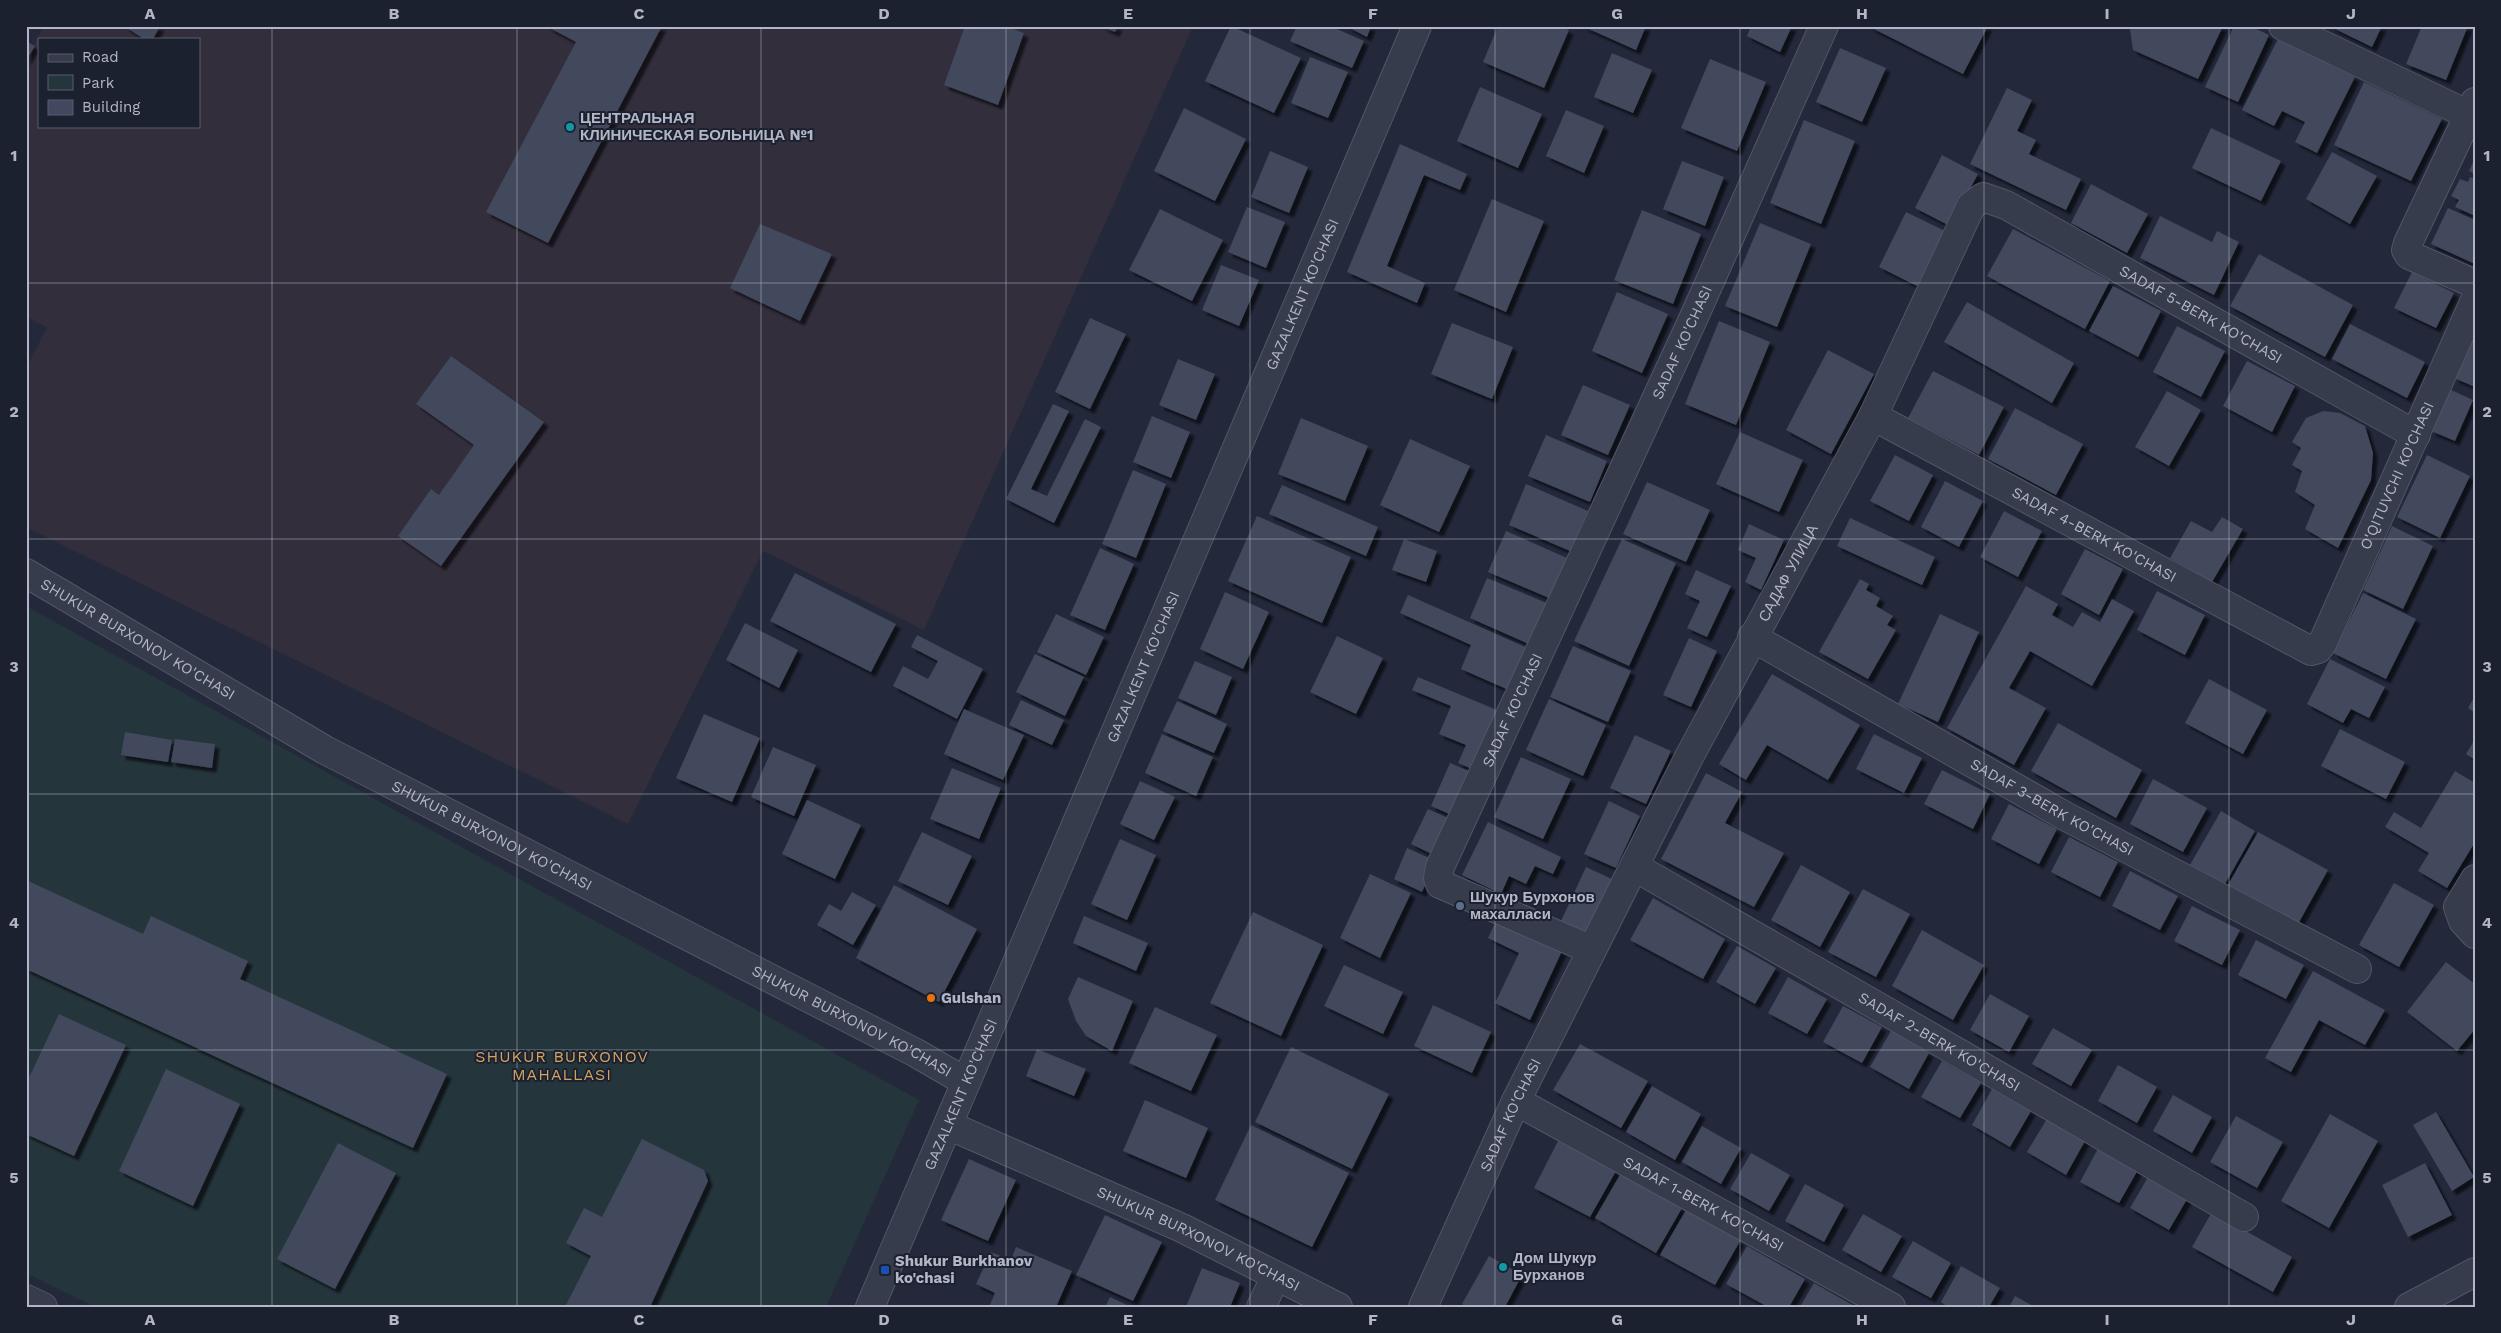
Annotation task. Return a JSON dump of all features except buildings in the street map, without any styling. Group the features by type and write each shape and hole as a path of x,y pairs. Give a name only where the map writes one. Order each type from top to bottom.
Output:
{"street":[{"name":"GAZALKENT KO'CHASI","path":"870,1307 1417,26"},
{"name":"SADAF KO'CHASI","path":"1422,1307 1516,1101 1592,950 1440,884 1438,878 1440,867 1694,317 1824,26"},
{"path":"2283,26 2472,109 2406,250 2409,255 2475,284"},
{"name":"САДАФ УЛИЦА","path":"1592,950 1752,637 1873,416 1971,206 1983,198"},
{"name":"SADAF 5-BERK KO'CHASI","path":"1983,198 2006,205 2416,435"},
{"name":"O'QITUVCHI KO'CHASI","path":"2318,649 2416,435 2475,300"},
{"name":"SADAF 4-BERK KO'CHASI","path":"1873,416 2311,651 2318,649"},
{"name":"SHUKUR BURXONOV KO'CHASI","path":"26,573 325,750 916,1053 966,1082"},
{"name":"SADAF 3-BERK KO'CHASI","path":"1752,637 2065,816 2357,969"},
{"name":"SADAF 2-BERK KO'CHASI","path":"1635,867 2244,1217"},
{"path":"2475,879 2458,907 2463,920 2475,934"},
{"name":"SADAF 1-BERK KO'CHASI","path":"1516,1101 1891,1307"},
{"name":"SHUKUR BURXONOV KO'CHASI","path":"948,1125 1182,1228 1338,1307"},
{"path":"2409,1307 2475,1272"},
{"path":"1261,1307 1276,1276"},
{"path":"26,1299 43,1307"}],"shaded area":[{"path":"44,26 1193,26 924,630 763,551 628,824 26,527 26,369 47,327 26,317 26,59"}],"green space":[{"path":"26,606 919,1100 826,1307 95,1307 26,1273"}],"place":[{"name":"ЦЕНТРАЛЬНАЯ КЛИНИЧЕСКАЯ БОЛЬНИЦА №1","path":"570,127"},
{"name":"Шукур Бурхонов махалласи","path":"1460,906"},
{"name":"Gulshan","path":"931,998"},
{"name":"Дом Шукур Бурханов","path":"1503,1267"},
{"name":"Shukur Burkhanov ko'chasi","path":"885,1270"}],"district":[{"name":"SHUKUR BURXONOV MAHALLASI","path":"562,1065"}]}
